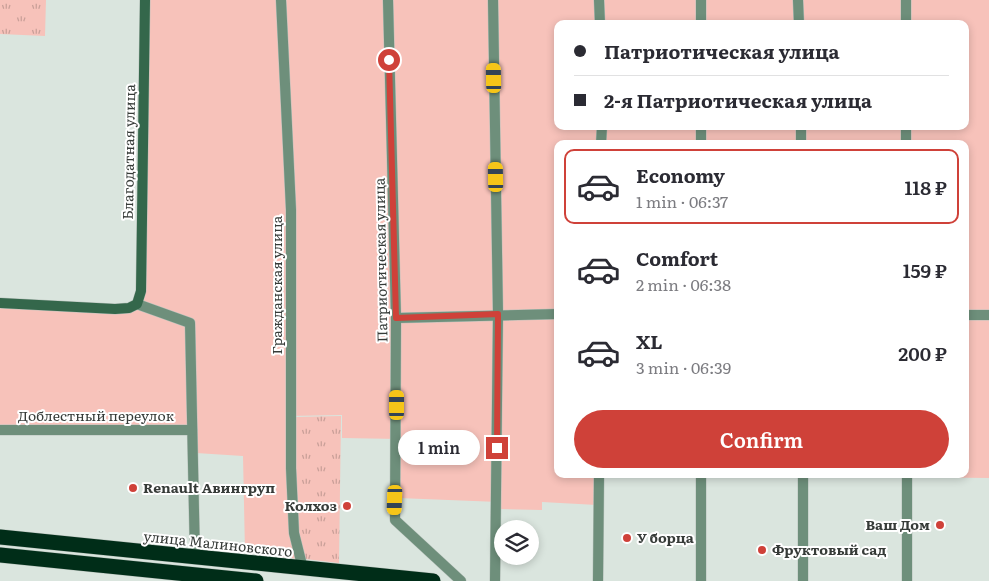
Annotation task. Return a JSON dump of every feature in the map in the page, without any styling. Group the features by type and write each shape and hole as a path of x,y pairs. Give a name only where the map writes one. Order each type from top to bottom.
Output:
{"highway":[{"name":"улица Малиновского","path":"0,538 433,581"},
{"path":"0,555 221,579 256,581"}],"street":[{"name":"Благодатная улица","path":"137,304 140,291 145,0"},
{"name":"Гражданская улица","path":"281,0 291,210 291,468 294,533 303,569"},
{"name":"Патриотическая улица","path":"388,0 396,318 395,520 461,581"},
{"path":"493,0 498,314 495,581"},
{"path":"599,0 600,20"},
{"path":"700,0 701,20"},
{"path":"798,0 799,20"},
{"path":"906,0 906,20"},
{"path":"0,303 115,309 129,308 137,304 190,323 195,558"},
{"path":"396,318 554,314"},
{"path":"969,315 989,315"},
{"name":"Доблестный переулок","path":"0,430 192,430"},
{"path":"598,581 599,478"},
{"path":"701,478 701,581"},
{"path":"803,478 803,581"},
{"path":"907,478 907,581"}],"green space":[{"path":"0,0 46,0 45,36 0,34"},
{"path":"150,0 989,0 989,478 969,478 969,140 554,140 554,478 597,478 597,505 542,502 542,510 499,509 499,502 398,498 399,439 342,438 342,415 288,416 298,559 245,552 243,456 196,453 195,425 0,426 0,304 142,309"},
{"path":"341,416 339,563 305,559 297,530 293,417"}],"place":[{"name":"Renault Авингруп","path":"133,488"},
{"name":"Колхоз","path":"347,506"},
{"name":"Ваш Дом","path":"940,525"},
{"name":"У борца","path":"627,538"},
{"name":"Фруктовый сад","path":"762,550"}],"route":[{"path":"389,60 396,318 498,314 497,448"}]}
